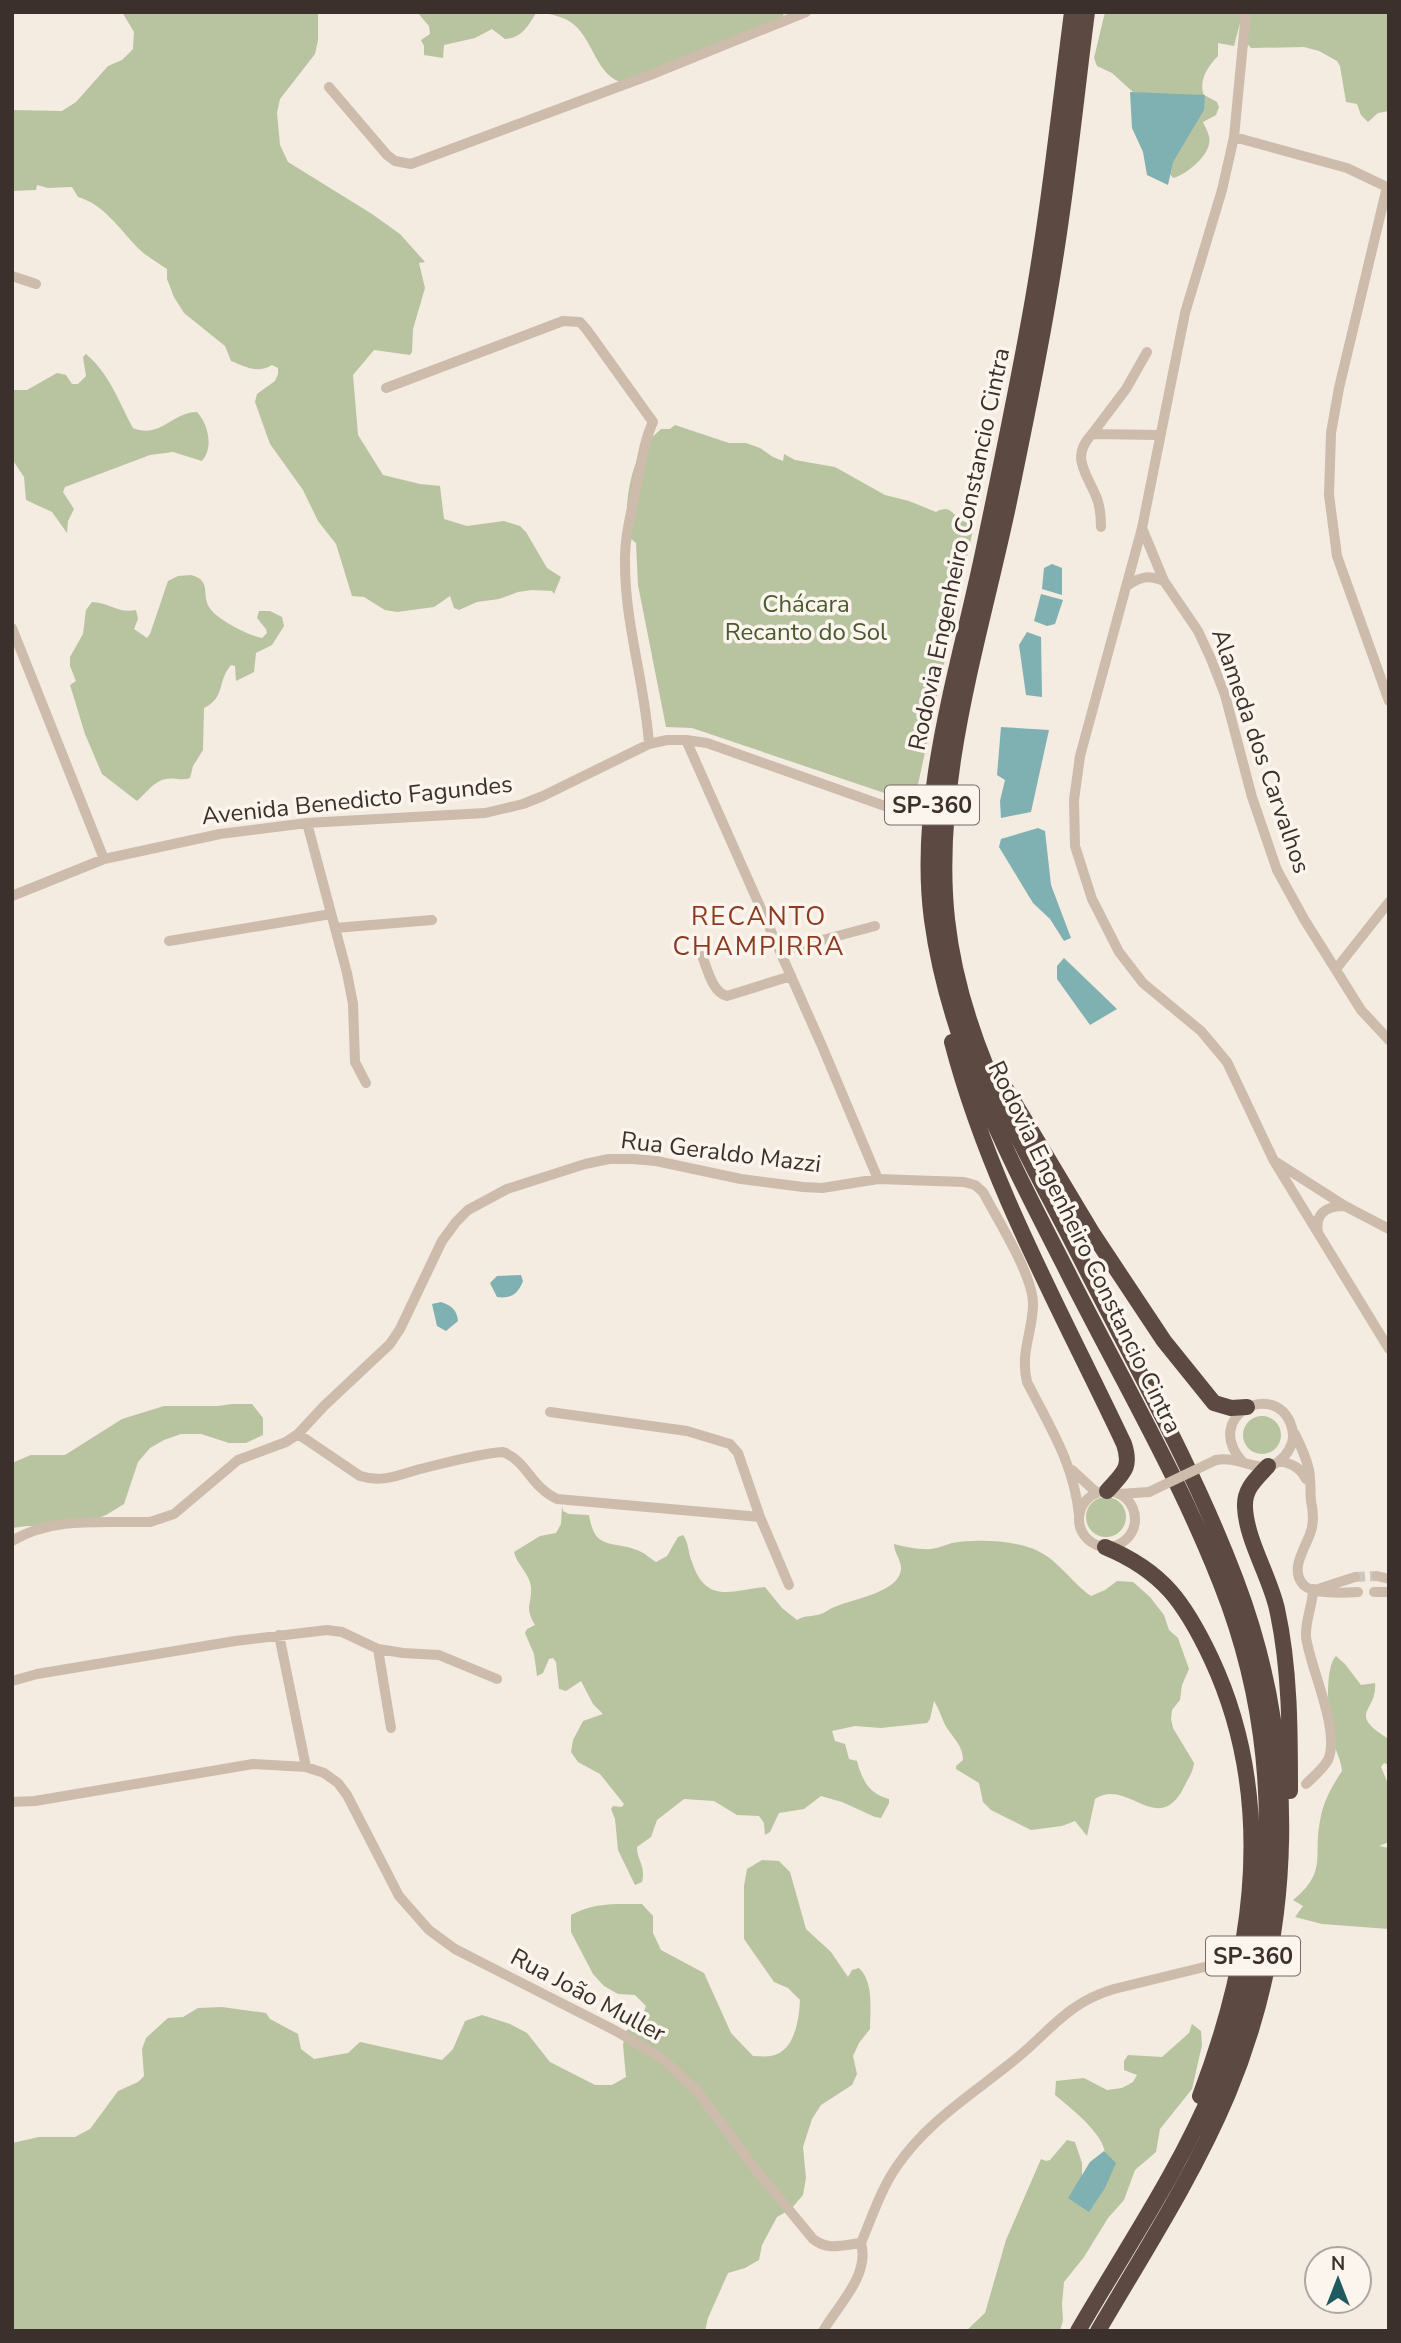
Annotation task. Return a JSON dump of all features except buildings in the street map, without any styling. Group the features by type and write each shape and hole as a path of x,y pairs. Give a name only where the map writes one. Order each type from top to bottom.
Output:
{"highway":[{"name":"Rodovia Engenheiro Constancio Cintra","path":"1072,12 1031,312 984,552 940,752 933,803 929,878 931,915 940,966 988,1076 1174,1444 1212,1521 1237,1580 1259,1652 1272,1714 1279,1769 1283,1852 1276,1920 1264,1987 1241,2060 1207,2139 1168,2213 1098,2331"},
{"name":"Rodovia Engenheiro Constancio Cintra","path":"1078,2331 1180,2158 1233,2039 1244,2001 1262,1911 1269,1830 1267,1791 1255,1701 1230,1609 1193,1518 975,1079 955,997 944,873 946,815 970,677 1012,489 1061,222 1087,12"},
{"path":"955,997 979,1026 1006,1090 1033,1136 1093,1234 1164,1341 1213,1403 1231,1408 1247,1407"},
{"path":"955,997 949,1027 958,1066 997,1177 1027,1247 1065,1318 1129,1457 1128,1466 1108,1493"},
{"path":"1274,1464 1251,1484 1245,1506 1277,1609 1282,1639 1290,1770 1289,1808 1283,1852"},
{"path":"1105,1547 1134,1559 1150,1570 1175,1597 1201,1638 1228,1699 1242,1744 1252,1807 1244,1944 1217,2046 1182,2141 1180,2158"}],"street":[{"path":"329,87 387,155 395,161 411,164 637,80 806,12"},
{"path":"1246,12 1234,137 1222,190 1185,313 1142,528 1080,756 1074,800 1075,846 1092,899 1119,952 1143,983 1201,1031 1227,1062 1274,1161 1389,1349"},
{"path":"1234,137 1337,165 1388,188 1339,388 1331,433 1329,495 1337,556 1389,701"},
{"path":"12,276 36,284"},
{"path":"386,388 564,321 580,323 587,330 653,422 646,441 631,517 625,564 628,606 649,744"},
{"path":"1101,527 1097,496 1081,462 1084,443 1126,389 1147,352"},
{"path":"1092,434 1160,435"},
{"name":"Alameda dos Carvalhos","path":"1142,528 1164,581 1198,631 1211,659 1225,695 1258,818 1277,870 1361,1010 1389,1040"},
{"path":"1128,584 1140,577 1151,575 1164,581"},
{"path":"12,628 104,859"},
{"name":"Avenida Benedicto Fagundes","path":"12,896 104,859 179,841 307,823 485,813 513,807 543,796 649,744 667,740 708,743 899,811"},
{"path":"686,740 781,951 878,1179"},
{"path":"307,823 351,990 355,1062 366,1083"},
{"path":"1336,969 1389,902"},
{"path":"169,941 331,914"},
{"path":"335,928 432,920"},
{"path":"781,951 875,926"},
{"path":"702,956 721,995 727,996 791,976"},
{"name":"Rua Geraldo Mazzi","path":"12,1541 59,1524 163,1520 187,1504 238,1460 286,1442 298,1434 390,1344 400,1329 442,1241 468,1210 507,1189 545,1175 609,1159 656,1161 741,1179 803,1187 822,1188 878,1179 964,1182 975,1185 983,1192 1026,1274 1034,1306 1023,1366 1027,1382 1070,1468"},
{"path":"1274,1161 1345,1206 1389,1229"},
{"path":"1318,1236 1316,1222 1321,1213 1329,1207 1345,1206"},
{"path":"1242,1461 1234,1451 1230,1439 1231,1426 1237,1415 1247,1407 1258,1404 1280,1409 1288,1418 1311,1478 1314,1513 1312,1530 1300,1558 1298,1575 1301,1583 1306,1588 1334,1593 1358,1592"},
{"path":"550,1412 687,1431 723,1440 735,1448 760,1517 789,1584"},
{"path":"1274,1464 1288,1452 1293,1440 1292,1428"},
{"path":"298,1434 368,1479 389,1479 503,1452 518,1461 539,1489 557,1499 760,1517"},
{"path":"1217,1460 1230,1439"},
{"path":"1079,1516 1088,1498 1108,1493 1147,1493 1217,1460 1231,1458 1255,1466 1274,1464 1300,1469 1310,1488"},
{"path":"1070,1468 1108,1493 1128,1500 1135,1519"},
{"path":"1070,1468 1076,1488 1080,1527 1094,1544 1105,1547 1126,1539 1133,1530 1147,1493"},
{"path":"1377,1576 1389,1579"},
{"path":"1315,1589 1355,1577"},
{"path":"1306,1784 1326,1763 1330,1747 1325,1706 1307,1637 1306,1624 1315,1589"},
{"path":"1374,1592 1389,1592"},
{"path":"12,1681 50,1671 327,1630 342,1632 378,1649 439,1654 497,1679"},
{"path":"279,1635 306,1767"},
{"path":"378,1649 391,1728"},
{"name":"Rua João Muller","path":"12,1802 35,1801 253,1764 306,1767 324,1773 348,1795 393,1886 413,1915 429,1930 455,1949 616,2031 663,2059 698,2092 813,2239 830,2247 861,2243"},
{"path":"1209,1965 1244,1944"},
{"path":"823,2331 860,2272 864,2257 861,2243 890,2177 913,2146 950,2109 1013,2061 1061,2017 1086,1999 1209,1965 1233,1960 1240,1963"}],"green space":[{"path":"122,12 318,12 315,54 280,99 277,113 280,145 288,162 400,234 425,262 419,263 425,288 413,329 412,352 410,355 374,350 353,375 358,435 383,475 440,486 444,519 467,526 504,521 520,526 547,568 561,577 554,594 552,591 518,592 499,599 477,602 459,610 454,608 450,596 434,607 397,612 385,610 364,597 352,596 336,544 318,521 303,490 270,444 255,402 257,394 275,381 278,368 272,365 252,369 231,361 225,346 184,313 167,279 167,269 139,249 103,211 78,197 72,187 48,188 37,185 36,190 12,191 12,110 62,111 76,102 108,66 122,60 133,49 134,32"},
{"path":"417,12 541,12 536,13 524,30 511,38 505,39 492,29 475,38 444,45 443,58 424,55 421,40 430,34 429,26"},
{"path":"542,12 784,12 783,17 627,84 616,80 601,66 578,28 566,19"},
{"path":"1105,12 1389,12 1389,111 1378,113 1368,122 1361,115 1357,104 1346,102 1337,61 1319,51 1304,47 1251,48 1244,40 1240,23 1234,46 1218,43 1218,56 1203,79 1204,95 1217,102 1219,107 1216,115 1203,122 1209,138 1207,149 1195,165 1173,178 1170,174 1156,95 1133,92 1112,73 1097,66 1094,58"},
{"path":"86,354 107,379 133,428 159,428 180,416 197,412 207,429 209,443 202,461 173,452 150,455 65,487 63,492 74,509 68,521 67,533 52,512 26,500 24,477 12,459 12,390 27,390 57,373 66,375 72,384 78,384 86,376 83,357"},
{"name":"Chácara Recanto do Sol","path":"675,425 729,443 746,443 783,461 784,454 795,460 835,467 885,495 936,512 947,509 963,521 974,525 914,803 692,728 666,727 638,585 636,543 628,536 627,513 629,489 640,455 661,429 670,429"},
{"path":"191,575 202,581 208,606 212,611 236,628 262,638 267,633 257,618 259,611 270,611 282,617 284,626 272,645 256,653 254,672 236,681 235,666 231,665 216,699 204,708 203,750 193,766 190,778 162,780 137,801 102,774 85,734 70,685 76,681 70,666 70,657 83,634 86,610 92,602 124,610 136,610 138,619 134,629 147,638 168,581 178,576"},
{"path":"252,1404 263,1418 263,1435 246,1443 229,1443 201,1434 181,1434 164,1440 150,1448 138,1462 124,1504 106,1515 78,1526 12,1528 12,1463 31,1455 65,1455 122,1419 164,1406"},
{"path":"1262,1416 1276,1421 1281,1435 1276,1449 1262,1454 1248,1449 1243,1435 1248,1421"},
{"path":"1106,1497 1114,1498 1120,1503 1125,1509 1125,1525 1120,1531 1114,1536 1106,1537 1098,1536 1092,1531 1087,1525 1086,1517 1087,1509 1092,1503 1098,1498"},
{"path":"562,1506 563,1511 569,1514 589,1515 595,1534 605,1542 639,1551 656,1562 667,1556 678,1537 683,1535 691,1559 704,1584 721,1592 765,1587 782,1608 797,1620 874,1594 892,1584 901,1570 894,1544 926,1549 952,1543 996,1541 1029,1547 1046,1556 1091,1596 1117,1581 1133,1582 1150,1597 1164,1615 1169,1630 1178,1638 1189,1669 1182,1685 1180,1700 1172,1710 1171,1719 1173,1728 1194,1763 1191,1773 1173,1802 1163,1808 1152,1807 1119,1795 1107,1794 1095,1799 1087,1836 1075,1821 1062,1826 1031,1830 991,1810 983,1802 979,1783 956,1769 963,1760 961,1751 934,1701 927,1723 881,1728 855,1726 832,1731 835,1741 845,1744 849,1759 857,1761 871,1790 889,1799 881,1818 821,1796 804,1809 779,1813 770,1832 765,1835 764,1823 759,1816 737,1815 714,1801 684,1799 657,1820 651,1837 637,1847 643,1876 642,1882 635,1885 618,1850 615,1819 611,1809 624,1804 600,1774 578,1762 571,1752 573,1740 583,1721 603,1714 593,1704 581,1681 566,1691 559,1689 556,1662 553,1658 549,1659 543,1673 537,1676 534,1654 525,1633 535,1625 529,1610 531,1587 514,1552 540,1536 556,1533 561,1524"},
{"path":"1336,1656 1361,1685 1375,1683 1375,1693 1366,1717 1376,1730 1389,1739 1389,1765 1384,1763 1381,1767 1389,1786 1389,1842 1379,1846 1389,1848 1389,1929 1322,1924 1295,1917 1303,1906 1293,1900 1304,1890 1315,1872 1321,1814 1342,1771 1332,1738 1328,1708 1328,1683 1332,1662"},
{"path":"762,1860 779,1861 790,1872 806,1929 831,1952 848,1977 852,1970 859,1968 864,1974 870,1997 870,2029 853,2056 857,2074 852,2085 821,2105 812,2119 803,2147 806,2178 803,2195 791,2209 777,2217 762,2245 759,2260 728,2273 705,2331 12,2331 12,2143 39,2137 75,2137 90,2129 118,2091 138,2082 144,2076 142,2049 146,2038 168,2018 183,2017 198,2008 222,2007 266,2013 270,2019 298,2034 301,2049 314,2059 348,2053 360,2042 442,2060 453,2049 465,2021 482,2015 527,2033 550,2062 595,2085 612,2085 626,2077 623,2045 626,2031 641,2020 646,2006 635,1995 618,1994 604,1986 593,1974 571,1932 571,1915 597,1906 642,1904 653,1916 653,1933 661,1950 704,1973 731,2033 753,2056 771,2056 786,2048 790,2042 797,2025 800,2000 788,1988 774,1982 744,1939 744,1886 747,1869"},
{"path":"1192,2024 1201,2031 1202,2045 1192,2089 1160,2129 1156,2152 1135,2170 1124,2200 1108,2218 1084,2257 1064,2282 1060,2331 966,2331 985,2313 1006,2240 1041,2159 1050,2160 1067,2140 1075,2142 1082,2163 1082,2193 1104,2160 1105,2152 1096,2133 1055,2095 1056,2081 1084,2078 1107,2090 1122,2088 1133,2082 1137,2075 1124,2070 1124,2061 1128,2055 1162,2057 1189,2033"}],"water":[{"path":"1130,92 1205,95 1204,110 1173,162 1168,185 1147,175 1143,152 1132,128"},
{"path":"1052,564 1062,568 1062,595 1042,589 1044,568"},
{"path":"1041,594 1063,600 1055,624 1047,626 1034,621"},
{"path":"1027,632 1041,637 1042,697 1026,695 1019,645"},
{"path":"1001,727 1049,730 1031,812 1001,818 1000,801 1005,780 997,775"},
{"path":"1038,828 1045,831 1051,885 1071,938 1064,941 1050,919 1033,903 999,847 1001,839"},
{"path":"1064,958 1117,1009 1090,1025 1057,979 1057,966"},
{"path":"521,1275 523,1281 516,1292 510,1296 497,1297 490,1283 497,1276"},
{"path":"441,1302 453,1309 458,1321 446,1331 437,1326 432,1304"},
{"path":"1104,2151 1116,2163 1105,2188 1089,2212 1068,2198 1090,2162"}],"tunnel":[{"path":"1355,1577 1377,1576"}],"district":[{"name":"RECANTO CHAMPIRRA","path":"759,931"}]}
